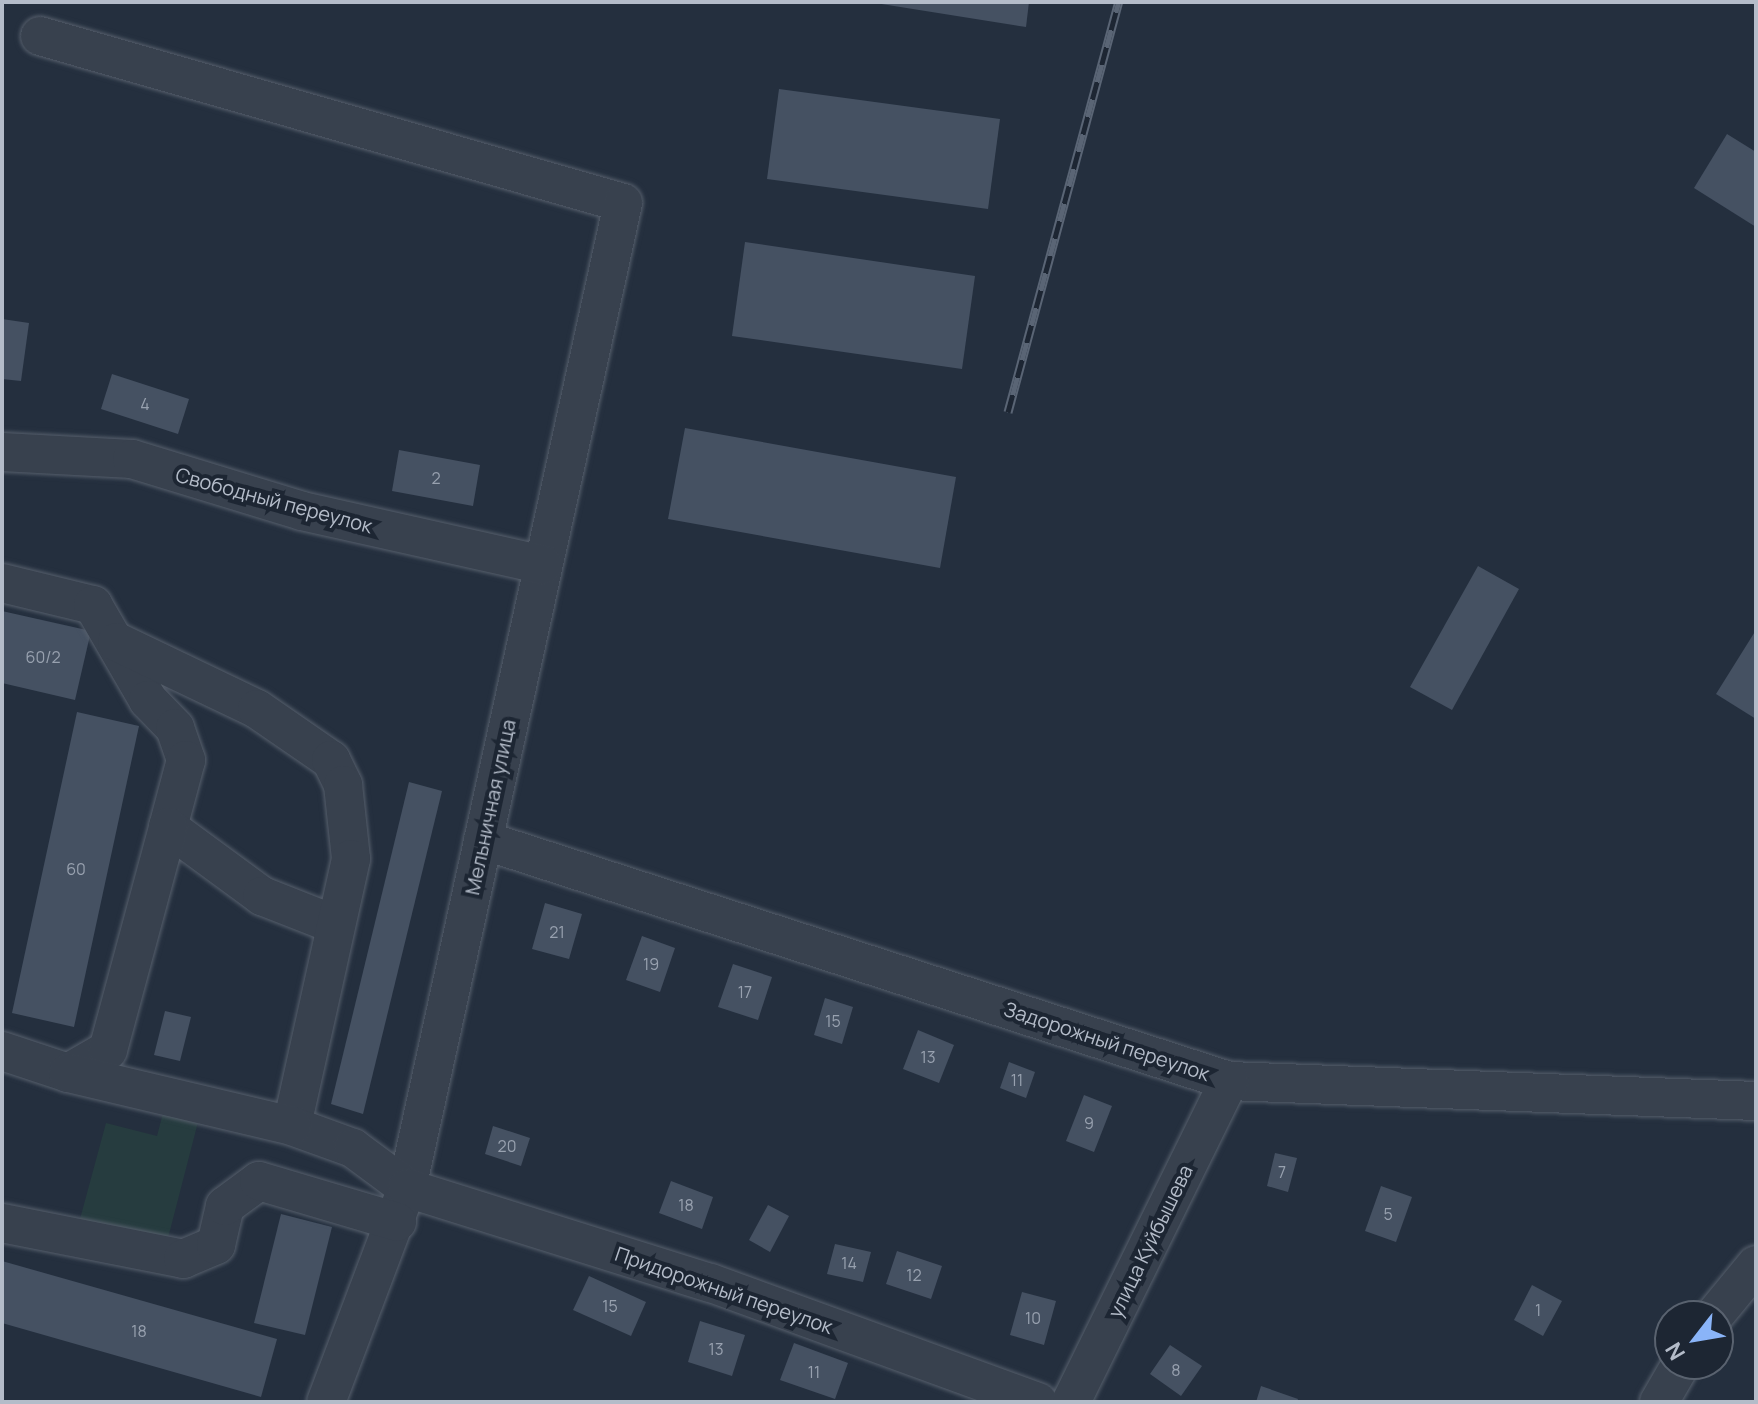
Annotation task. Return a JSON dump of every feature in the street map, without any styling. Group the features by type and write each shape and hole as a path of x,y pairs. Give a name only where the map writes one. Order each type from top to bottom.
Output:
{"street":[{"name":"Мельничная улица","path":"40,36 623,203 402,1205 326,1402"},
{"name":"Свободный переулок","path":"2,452 132,459 302,511 543,565"},
{"path":"2,583 93,605 148,700 175,728 186,760 108,1050 68,1073"},
{"path":"117,642 257,709 331,760 343,785 351,859 292,1126"},
{"path":"168,827 262,896 336,925"},
{"name":"Задорожный переулок","path":"483,840 1229,1081 1756,1101"},
{"path":"2,1051 68,1073 292,1126 353,1148 402,1205"},
{"name":"улица Куйбышева","path":"1071,1402 1229,1081"},
{"name":"Придорожный переулок","path":"2,1223 183,1259 216,1245 225,1206 259,1181 402,1205 711,1283 1038,1402"},
{"path":"1727,1300 1756,1265"},
{"path":"1659,1402 1672,1380"}],"green space":[{"path":"163,1113 198,1122 167,1242 80,1219 106,1123 157,1136"}],"building":[{"path":"869,2 1029,2 1026,27"},
{"path":"779,89 1000,119 988,209 767,179"},
{"path":"1727,134 1756,152 1756,227 1694,188"},
{"path":"745,242 975,276 962,369 732,336"},
{"path":"2,319 29,323 21,381 2,379"},
{"path":"112,374 189,399 178,434 101,409"},
{"path":"685,428 956,477 940,568 668,519"},
{"path":"399,450 480,465 473,506 392,491"},
{"path":"1478,566 1519,589 1452,710 1410,687"},
{"path":"2,611 91,631 75,700 2,683"},
{"path":"1756,630 1756,719 1716,694"},
{"path":"77,712 139,726 74,1027 12,1013"},
{"path":"409,782 442,791 363,1114 331,1104"},
{"path":"545,903 582,914 569,959 532,949"},
{"path":"642,936 675,948 660,992 626,980"},
{"path":"733,964 772,977 758,1020 718,1007"},
{"path":"825,998 853,1007 842,1044 814,1035"},
{"path":"165,1011 191,1017 180,1061 154,1055"},
{"path":"918,1030 954,1045 939,1083 903,1069"},
{"path":"1009,1062 1035,1072 1026,1098 1000,1088"},
{"path":"1084,1095 1112,1106 1094,1152 1066,1141"},
{"path":"493,1126 530,1138 521,1166 485,1154"},
{"path":"1275,1153 1297,1158 1288,1192 1267,1186"},
{"path":"671,1181 713,1197 702,1229 659,1213"},
{"path":"1381,1186 1412,1197 1396,1242 1365,1231"},
{"path":"768,1205 789,1216 770,1252 749,1240"},
{"path":"281,1214 332,1227 305,1335 254,1323"},
{"path":"835,1244 871,1252 863,1282 827,1274"},
{"path":"897,1251 942,1266 931,1299 886,1284"},
{"path":"2,1261 277,1339 261,1397 2,1323"},
{"path":"589,1276 646,1302 631,1336 573,1310"},
{"path":"1532,1285 1562,1301 1543,1336 1514,1320"},
{"path":"1022,1292 1056,1301 1044,1345 1010,1335"},
{"path":"700,1321 745,1335 732,1376 688,1362"},
{"path":"794,1343 848,1363 835,1399 780,1380"},
{"path":"1170,1345 1202,1366 1181,1396 1150,1374"},
{"path":"1261,1386 1298,1399 1297,1402 1256,1402"}],"railway":[{"path":"1008,412 1119,2"}]}
